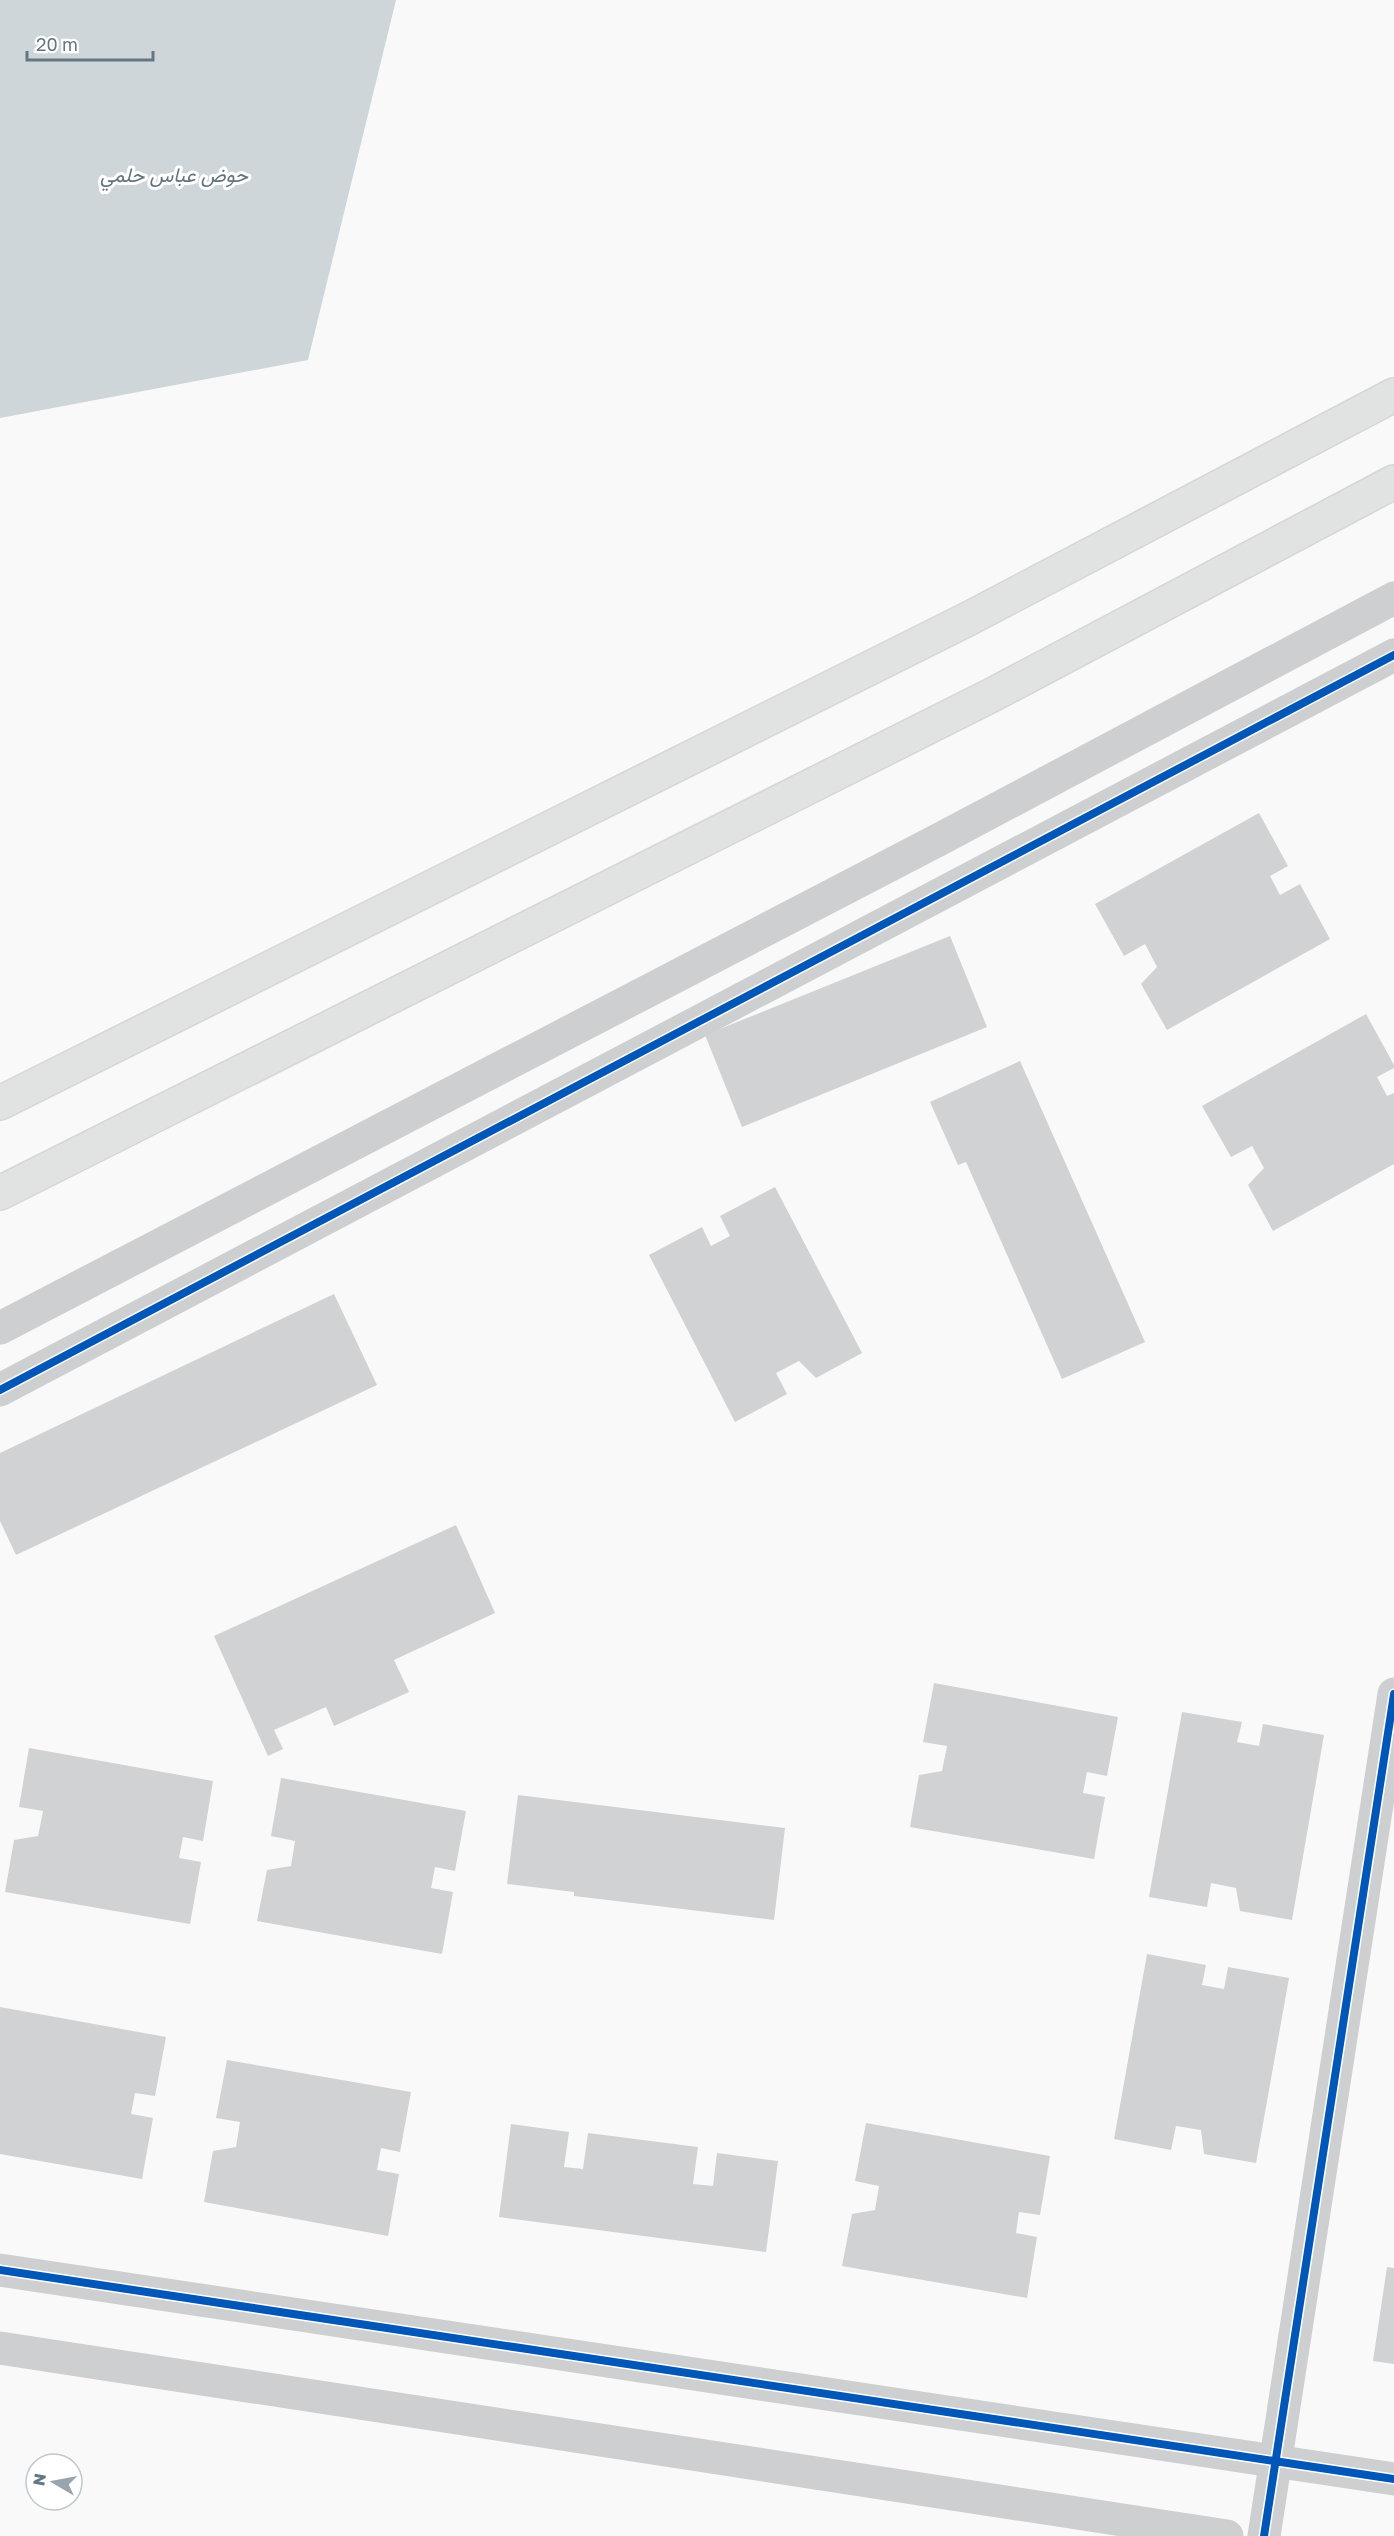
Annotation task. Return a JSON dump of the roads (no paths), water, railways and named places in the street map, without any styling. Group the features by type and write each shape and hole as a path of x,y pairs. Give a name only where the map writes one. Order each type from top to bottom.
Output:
{"main road":[{"path":"0,1103 969,618 1394,395"},
{"path":"0,1193 992,695 1394,482"}],"street":[{"path":"0,1328 942,838 1394,598"},
{"path":"0,1390 1394,655"},
{"path":"466,1086 488,1132"},
{"path":"1264,2536 1394,1694"},
{"path":"0,2270 1394,2479"},
{"path":"0,2348 1227,2536"}],"water":[{"name":"حوض عباس حلمي","path":"0,0 396,0 308,360 0,418"}]}
